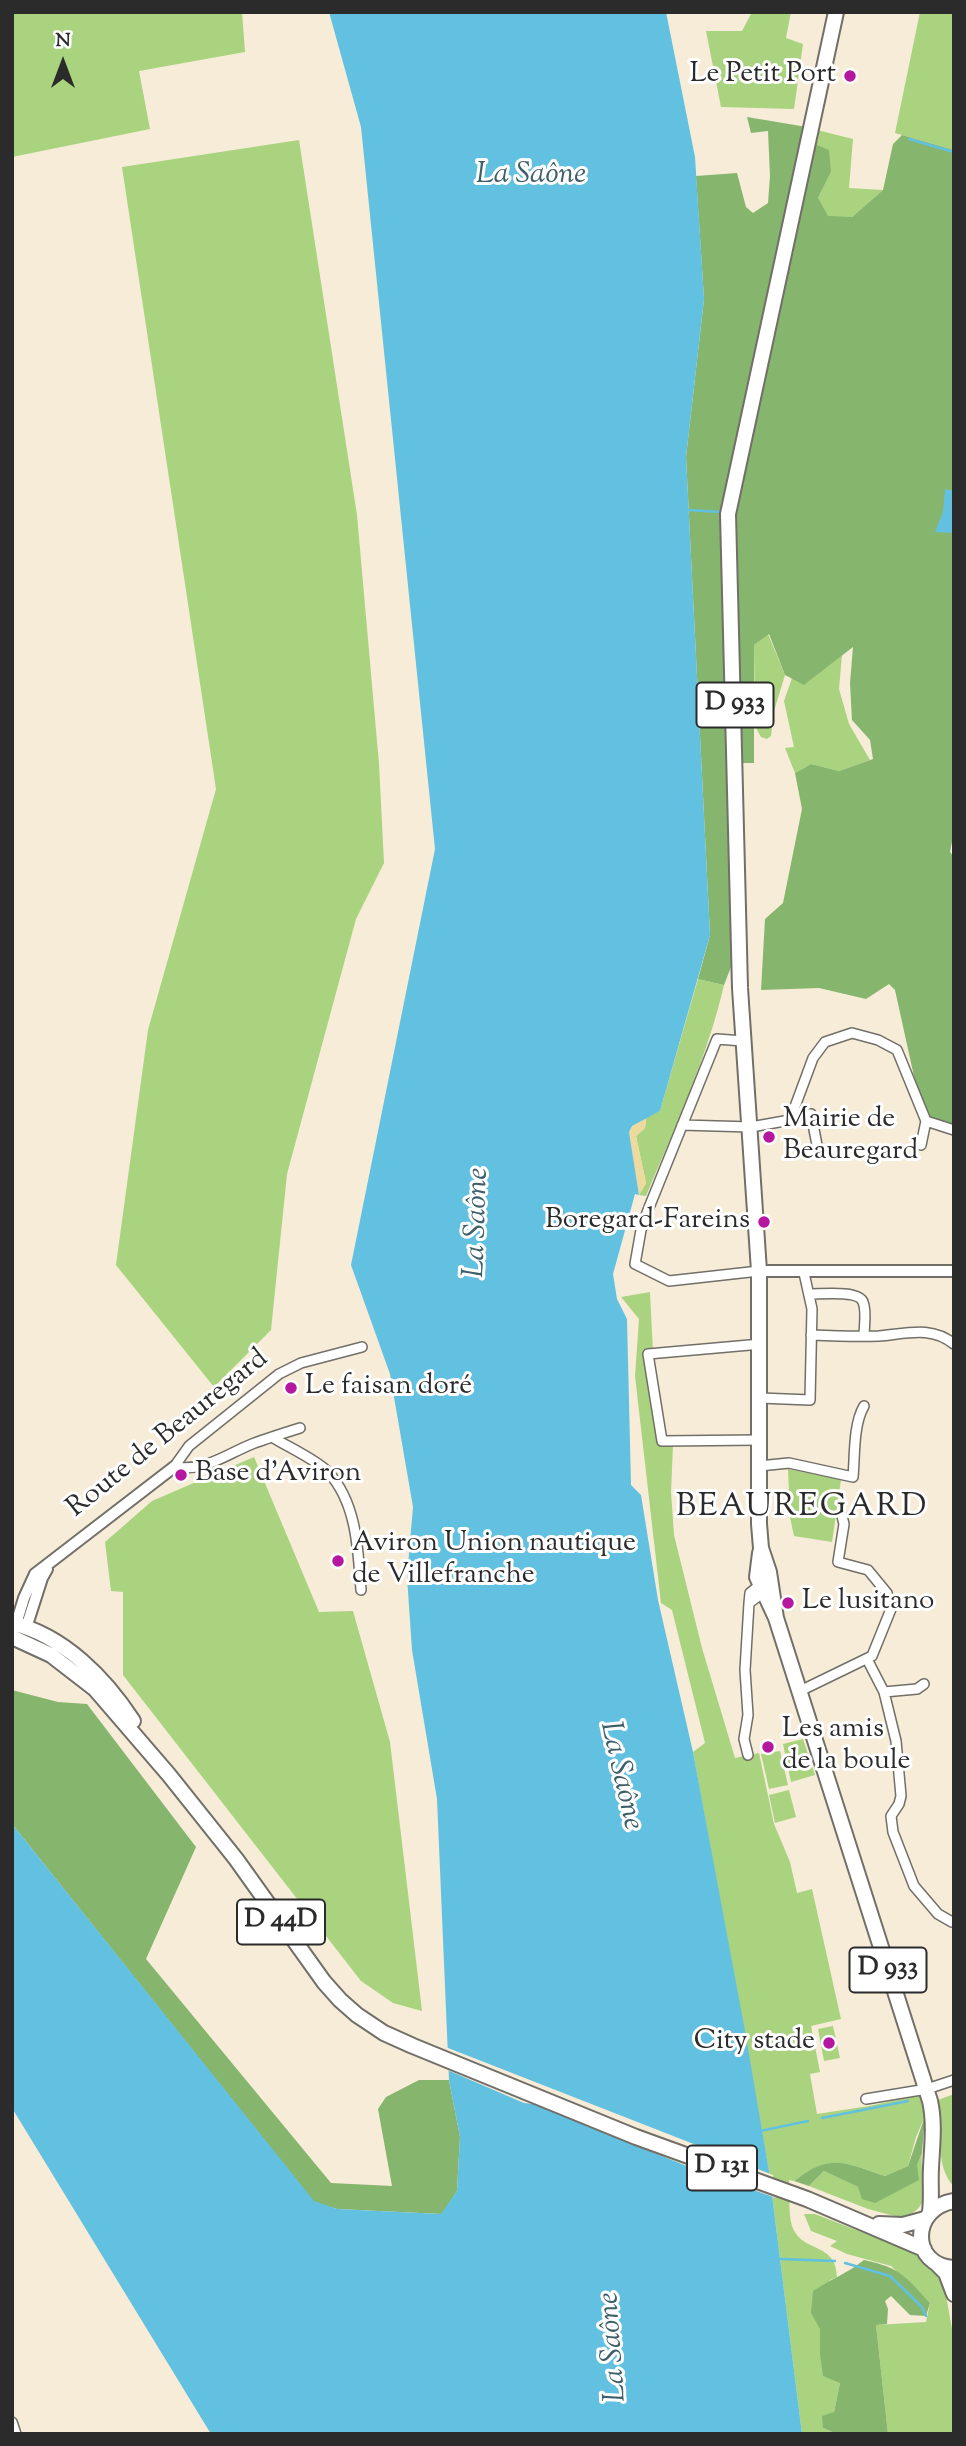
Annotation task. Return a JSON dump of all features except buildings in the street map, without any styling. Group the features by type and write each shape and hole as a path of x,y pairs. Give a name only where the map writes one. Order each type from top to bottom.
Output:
{"main road":[{"name":"D 933","path":"836,12 728,513 743,1041 760,1271 761,1548 757,1577 766,1587 927,2088 933,2120 932,2199 927,2215"},
{"name":"D 44D","path":"16,1630 88,1682 169,1775 236,1859 324,1982 357,2015 384,2033 413,2046 636,2137"},
{"name":"D 131","path":"636,2137 807,2199 924,2249"},
{"name":"D 933","path":"932,2159 940,2185 954,2201"},
{"path":"954,2201 945,2203 927,2215 920,2234 924,2249 946,2273 954,2294"},
{"name":"D 131","path":"860,2221 903,2225 927,2215"},
{"path":"939,2264 954,2268"}],"street":[{"path":"682,1125 751,1127 790,1120 813,1058 825,1042 852,1033 878,1040 897,1051 926,1121 921,1145"},
{"path":"743,1041 717,1039 641,1230 635,1264 669,1281 760,1271 954,1271"},
{"path":"793,1114 811,1114 817,1145"},
{"path":"926,1121 954,1130"},
{"path":"760,1398 810,1400 810,1294 804,1273"},
{"path":"810,1294 851,1294 859,1297 863,1302 864,1336"},
{"path":"811,1335 864,1336 927,1332 954,1343"},
{"path":"759,1440 662,1441 648,1354 761,1344"},
{"name":"Route de Beauregard","path":"16,1630 52,1560 174,1467 189,1446 279,1374 301,1363 362,1347"},
{"path":"759,1466 789,1463 853,1477 858,1427 864,1406"},
{"path":"174,1467 188,1469 205,1466 254,1443 300,1428"},
{"path":"272,1437 327,1471 346,1500 357,1535 361,1590"},
{"path":"800,1691 872,1656 891,1609 887,1593 868,1570 838,1562 844,1524 842,1516"},
{"path":"748,1755 744,1739 748,1715 745,1670 750,1593 766,1587"},
{"path":"867,1659 884,1692 896,1741 901,1796 891,1816 893,1832 914,1886 937,1914 952,1922"},
{"path":"884,1692 917,1689 924,1684"},
{"path":"866,2099 954,2081"},
{"path":"12,2422 16,2434"}],"green space":[{"path":"12,12 242,12 245,52 139,71 150,129 12,157"},
{"path":"752,12 791,12 786,38 803,44 794,109 721,107 706,31 742,31"},
{"path":"920,12 954,12 954,150 895,133"},
{"path":"747,117 807,127 812,143 829,150 831,172 818,198 828,216 852,217 883,190 893,144 902,135 954,150 954,831 950,852 954,857 954,1129 926,1117 917,1090 895,990 889,984 866,999 819,988 761,990 765,919 783,903 802,809 795,773 811,764 839,771 873,759 870,740 852,720 850,683 853,647 804,685 785,675 769,634 754,645 754,763 743,763 729,768 731,967 724,985 698,979 710,935 686,457 704,299 696,176 737,173 746,207 753,213 768,203 768,131 751,133"},
{"path":"817,130 853,139 849,188 883,190 852,217 828,233 818,198 831,172 812,143"},
{"path":"299,140 357,515 379,764 384,863 356,919 287,1174 271,1330 214,1387 116,1265 148,1030 216,789 122,167"},
{"path":"768,634 785,675 774,711 771,736 767,739 761,737 755,726 754,645"},
{"path":"842,655 839,689 849,724 870,760 839,771 811,764 795,773 785,748 794,747 784,701 792,678 805,684"},
{"path":"698,979 724,985 717,1012 690,1092 646,1196 639,1195 646,1183 636,1136 645,1128 646,1118 660,1111"},
{"path":"650,1292 653,1353 648,1354 662,1441 673,1445 671,1492 674,1535 702,1648 735,1758 759,1753 774,1824 790,1862 797,1893 812,1889 841,2019 811,2026 820,2072 810,2074 817,2114 920,2095 925,2116 908,2166 885,2176 848,2164 829,2164 807,2172 794,2181 789,2180 792,2226 803,2241 825,2252 835,2266 837,2277 830,2280 820,2329 820,2354 840,2383 834,2412 823,2428 837,2434 802,2434 769,2171 693,1752 705,1743 672,1610 661,1603 635,1376 639,1319 621,1297"},
{"path":"254,1457 319,1612 353,1611 390,1742 422,2011 393,2003 361,1981 123,1675 123,1592 111,1591 105,1542 152,1501"},
{"path":"788,1469 841,1480 832,1542 794,1536 790,1517"},
{"path":"12,1690 58,1702 87,1704 196,1847 146,1959 331,2183 392,2186 378,2109 386,2097 419,2080 449,2080 460,2137 457,2191 442,2214 337,2209 314,2202 12,1824"},
{"path":"803,1739 815,1775 791,1782 783,1744"},
{"path":"780,1751 788,1785 769,1789 761,1754"},
{"path":"789,1790 796,1817 775,1823 769,1795"},
{"name":"City stade","path":"833,2026 840,2058 824,2061 818,2029"},
{"path":"954,2094 954,2187 943,2167 938,2100"},
{"path":"925,2116 922,2153 917,2165 919,2180 875,2203 862,2199 858,2187 824,2171 809,2186 794,2181 818,2166 829,2163 848,2164 885,2176 908,2166"},
{"path":"922,2153 923,2199 913,2213 902,2218 868,2209 809,2186 824,2171 858,2187 917,2165"},
{"path":"804,2214 815,2214 913,2252 938,2277 945,2290 954,2340 954,2434 888,2434 876,2325 926,2322 930,2303 891,2266 847,2254 830,2246 837,2241 811,2231"},
{"path":"864,2260 902,2274 930,2303 926,2316 910,2315 891,2296 885,2301 888,2309 887,2324 876,2325 888,2434 837,2434 823,2428 822,2416 834,2412 840,2383 823,2376 820,2329 811,2313 813,2291"}],"sand":[{"path":"646,1118 645,1128 636,1136 646,1183 639,1195 629,1132 632,1126"}],"water":[{"name":"La Saône","path":"329,12 666,12 695,157 704,299 686,457 710,935 660,1111 632,1126 629,1132 639,1195 635,1194 613,1274 617,1299 627,1319 631,1485 641,1495 658,1600 693,1752 745,2031 769,2171 802,2434 211,2434 12,2108 12,1824 314,2201 337,2209 441,2214 457,2191 460,2137 449,2080 437,1799 412,1650 407,1577 413,1507 390,1374 351,1265 435,849 361,127"},
{"path":"945,489 954,491 954,533 935,532 943,512"}],"pier":[{"path":"443,2046 773,2175 776,2198 689,2167 534,2104 524,2103 445,2069"}],"waterway":[{"path":"909,139 954,152"},
{"path":"688,510 720,512"},
{"path":"822,2118 908,2101"},
{"path":"760,2131 808,2121"},
{"path":"781,2259 835,2261"},
{"path":"845,2263 890,2276 922,2307 926,2316"}],"place":[{"name":"Le Petit Port","path":"850,76"},
{"name":"Mairie de Beauregard","path":"769,1137"},
{"name":"Boregard-Fareins","path":"764,1222"},
{"name":"Le faisan doré","path":"291,1388"},
{"name":"Base d'Aviron","path":"181,1475"},
{"name":"Aviron Union nautique de Villefranche","path":"338,1561"},
{"name":"Le lusitano","path":"788,1603"},
{"name":"Les amis de la boule","path":"768,1747"},
{"name":"City stade","path":"829,2043"}],"district":[{"name":"BEAUREGARD","path":"802,1510"}]}
